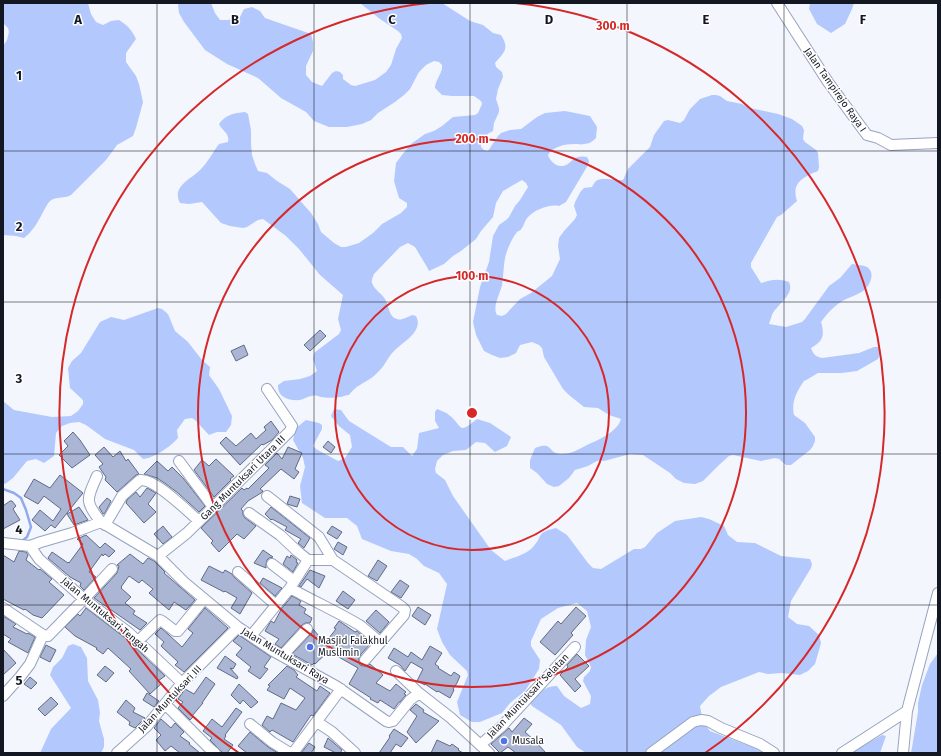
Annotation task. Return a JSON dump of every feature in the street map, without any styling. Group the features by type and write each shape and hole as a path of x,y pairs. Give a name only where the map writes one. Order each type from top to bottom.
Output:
{"street":[{"name":"Jalan Tampirejo Raya I","path":"777,3 828,82 867,135 878,138 891,145 938,143"},
{"name":"Gang Muntuksari Utara III","path":"158,556 187,533 290,431 292,426 268,389"},
{"path":"180,461 214,507"},
{"path":"97,476 88,499 92,511 103,524"},
{"path":"3,543 30,546 103,524 122,496 140,480 150,482 160,487 199,521"},
{"path":"267,496 319,537 333,560 405,610 404,615 365,660"},
{"path":"250,513 280,535 308,560 333,560"},
{"name":"Jalan Muntuksari Raya","path":"103,524 158,556 184,582 238,628 304,669 326,679 382,719 389,722 393,721 410,700 419,693"},
{"name":"Jalan Muntuksari Tengah","path":"30,546 39,559 84,600 128,632 182,683"},
{"path":"251,636 292,585 308,560"},
{"path":"272,564 292,585 310,599 361,627 380,642"},
{"path":"3,608 43,635 48,636 112,569"},
{"path":"238,572 276,605"},
{"path":"903,753 907,711 938,593"},
{"path":"138,641 160,620 175,631 178,631 204,599"},
{"name":"Jalan Muntuksari III","path":"117,753 147,726 182,683 238,628"},
{"path":"282,656 307,629"},
{"path":"3,696 30,664 43,635"},
{"name":"Jalan Muntuksari Selatan","path":"480,745 506,721 575,647"},
{"path":"396,671 419,693 451,718 489,753"},
{"path":"293,753 341,690"},
{"path":"165,704 215,753"},
{"path":"842,753 907,711"},
{"path":"651,753 693,722 701,720 708,721 760,744 774,753"},
{"path":"317,722 332,732 355,753"},
{"path":"250,724 272,742 290,753"}],"shaded area":[{"path":"3,3 88,3 91,14 96,22 103,25 111,21 119,20 122,22 131,30 136,39 126,53 126,62 136,76 143,102 133,136 117,145 106,160 71,195 50,201 35,226 24,238 3,235 3,46 7,40 9,32 8,28 3,23"},
{"path":"179,3 211,3 220,20 240,17 244,9 252,7 260,11 265,18 311,34 313,51 306,66 306,75 312,82 322,86 332,73 336,71 343,75 343,79 355,86 375,80 386,72 391,65 396,49 402,38 398,31 360,3 442,3 470,21 483,25 493,33 501,35 504,40 505,50 495,63 496,67 502,72 503,77 496,99 499,112 494,123 493,131 481,142 481,147 484,150 488,151 501,133 521,129 545,113 565,111 590,116 597,127 595,139 586,144 559,146 552,150 548,155 551,161 560,166 566,165 580,156 587,157 589,161 566,202 559,206 542,208 531,214 527,218 522,228 517,232 509,246 504,264 502,285 495,308 497,315 502,316 506,314 520,299 531,293 552,276 560,259 558,246 559,238 577,215 574,206 581,191 584,188 592,187 598,180 623,180 628,169 650,147 654,135 664,121 668,120 680,123 684,120 690,109 700,99 712,95 720,96 727,101 742,104 750,108 778,114 792,119 802,126 804,130 803,139 818,153 819,167 818,171 803,178 797,185 797,201 777,217 751,263 751,267 761,283 775,280 789,282 790,291 774,311 769,324 786,327 802,322 829,286 840,278 852,264 865,266 870,270 872,276 870,283 866,289 841,302 829,312 821,322 823,331 822,338 811,348 815,355 822,358 859,353 874,347 878,347 881,351 878,359 857,371 842,373 818,373 804,381 795,397 793,410 794,415 805,423 815,437 815,441 810,450 791,465 786,465 779,459 775,458 761,461 733,455 729,456 703,481 695,484 684,483 676,479 670,473 643,455 630,454 604,461 600,460 575,470 569,478 559,486 554,487 547,484 530,468 530,460 535,448 545,446 556,453 571,453 597,441 608,434 618,426 621,419 609,415 598,408 584,407 569,395 563,389 544,357 542,348 539,345 532,342 520,345 516,353 508,357 500,358 484,351 476,335 473,322 480,287 489,262 493,236 499,225 509,217 528,187 522,180 503,191 496,203 493,217 476,239 444,264 429,271 415,247 408,243 400,247 374,274 372,283 385,299 392,316 400,320 412,315 416,316 418,321 417,327 412,336 393,352 383,367 376,374 357,387 349,395 341,397 330,398 309,396 300,400 292,400 284,397 279,393 278,385 284,381 310,376 317,371 313,359 314,353 339,334 341,330 338,319 343,295 320,275 299,249 286,236 263,219 243,228 230,226 221,223 202,202 189,204 180,203 178,192 180,187 204,166 219,144 228,142 227,134 219,124 224,118 230,115 245,112 248,114 251,130 252,155 258,171 267,173 290,189 311,213 321,232 334,243 341,247 346,247 359,243 373,233 382,224 401,213 407,207 407,203 399,198 394,181 396,163 411,144 425,134 442,126 453,117 475,115 478,113 482,104 481,101 474,96 442,95 435,88 442,65 439,62 434,61 426,65 419,72 410,89 404,95 378,113 371,120 362,124 347,127 329,127 314,121 306,112 281,98 258,78 227,64 205,50 179,13"},
{"path":"810,3 854,3 845,24 831,33 817,24 809,9"},
{"path":"158,308 162,309 168,314 175,331 188,342 202,360 210,367 209,375 219,389 232,416 231,425 226,432 217,432 209,435 192,418 185,419 177,430 178,438 175,441 157,454 143,459 134,450 105,439 86,425 79,422 70,423 62,426 56,433 54,456 44,463 36,459 27,461 13,478 5,484 3,482 3,401 14,410 52,417 71,416 78,411 83,404 83,400 70,388 68,368 72,361 81,353 100,322 111,317 124,320"},
{"path":"334,409 341,410 349,421 391,447 403,447 412,456 417,449 419,433 439,428 435,421 435,412 437,409 448,414 461,428 466,427 477,419 490,423 511,437 507,446 495,452 485,443 476,442 466,450 453,451 443,455 437,461 435,469 436,473 445,480 453,496 491,550 505,561 527,552 533,547 542,533 556,528 567,535 593,568 601,569 634,549 641,549 645,547 657,533 675,521 701,517 724,526 728,535 737,542 755,543 781,556 810,559 812,564 811,568 791,601 788,617 797,624 809,626 819,635 821,643 815,664 808,671 800,675 782,673 768,674 759,672 721,687 709,696 700,706 703,722 710,731 755,748 763,753 586,753 577,747 561,725 532,706 530,703 535,696 545,689 557,686 564,696 581,708 590,704 591,696 583,681 591,667 585,655 586,640 591,627 587,611 577,603 558,608 541,619 531,641 531,646 540,660 539,669 525,691 510,703 502,713 480,722 472,722 460,715 457,702 468,675 467,671 450,655 442,642 437,629 447,584 439,573 424,566 409,554 391,551 362,539 357,526 347,518 325,518 302,503 300,486 305,467 303,458 293,440 296,428 306,420 319,423 322,425 322,429 313,446 338,461 345,458 352,447 350,435 339,426 331,416"},
{"path":"73,644 81,647 87,658 88,681 98,700 100,713 99,721 104,739 104,747 101,753 40,753 51,729 71,708 50,675 53,667 62,658 68,646"},
{"path":"938,653 938,753 911,753 922,685 930,664"},
{"path":"882,735 886,736 880,753 851,753"}],"building":[{"path":"320,330 326,336 310,351 304,345"},
{"path":"244,345 248,355 236,361 231,351"},
{"path":"271,421 279,432 272,440 263,445 262,444 240,465 220,443 226,437 236,446 251,433 256,439 266,430 264,427"},
{"path":"73,432 90,455 72,468 59,455 68,446 64,441"},
{"path":"328,441 335,447 331,453 323,447"},
{"path":"104,447 113,457 120,451 126,461 128,459 139,474 117,492 105,480 106,477 99,467 103,464 95,455"},
{"path":"288,447 302,453 295,469 299,472 294,479 281,469 260,489 263,491 261,493 248,501 241,509 245,518 256,526 244,539 237,534 219,552 211,543 213,541 201,528 242,488 244,490 247,488 248,489 269,468 265,465 277,453 282,459"},
{"path":"216,459 234,476 214,497 194,470 202,460 209,466"},
{"path":"157,461 168,471 172,467 183,478 205,506 199,512 166,484 157,478 144,474"},
{"path":"60,475 83,493 55,528 51,525 45,531 32,520 40,510 53,521 61,509 44,496 38,504 24,496 34,479 50,488"},
{"path":"147,488 156,493 148,504 156,512 144,523 126,503 127,500 136,492 140,497"},
{"path":"290,496 300,499 297,507 287,504"},
{"path":"107,498 111,501 103,514 99,507"},
{"path":"12,501 16,506 13,509 20,520 3,529 3,506"},
{"path":"79,507 88,520 74,525 67,514"},
{"path":"271,507 310,538 304,548 298,543 301,539 285,530 287,527 272,519 271,520 265,514"},
{"path":"163,526 172,537 163,544 154,534"},
{"path":"332,526 342,532 337,539 327,533"},
{"path":"86,535 100,548 105,543 115,551 109,557 105,554 103,556 102,554 89,572 96,577 84,590 80,586 81,583 70,577 48,558 52,552 69,563 83,544 77,539"},
{"path":"338,542 347,547 343,555 334,549"},
{"path":"263,550 273,557 267,560 266,568 254,563"},
{"path":"19,551 26,552 28,555 26,560 52,579 49,582 64,595 42,618 33,615 25,609 24,610 3,599 3,555 14,562"},
{"path":"130,554 143,564 148,558 154,561 165,572 164,573 195,600 186,610 174,602 169,610 149,593 153,589 142,580 139,583 129,576 121,588 131,597 125,603 135,611 133,614 147,623 140,630 94,598 117,573 119,566 117,565"},
{"path":"291,555 297,560 296,562 298,563 293,572 283,564 287,556 290,558"},
{"path":"378,560 387,566 377,581 368,576"},
{"path":"209,566 223,573 225,570 232,574 252,593 240,614 231,608 237,598 201,580"},
{"path":"310,570 325,576 319,588 307,579 301,587 299,586"},
{"path":"263,578 282,588 275,596 260,583"},
{"path":"400,580 409,586 401,598 391,592"},
{"path":"343,591 355,600 348,609 336,601"},
{"path":"292,596 301,601 299,605 306,609 304,613 312,618 310,623 305,623 302,625 281,648 275,644 279,639 265,631 271,621 274,623 282,608"},
{"path":"418,607 431,615 425,625 412,616"},
{"path":"576,607 586,616 571,633 573,635 555,655 540,642 558,621 561,624"},
{"path":"86,608 124,637 165,676 158,681 161,684 150,694 129,671 131,669 108,648 103,654 96,649 97,648 75,636 65,627 78,614 80,616"},
{"path":"205,608 228,628 184,672 175,665 178,662 161,646 164,642 155,634 161,628 182,647 193,633 188,629"},
{"path":"376,610 389,622 380,633 366,621"},
{"path":"3,616 16,624 13,627 35,637 28,653 8,642 11,639 3,634"},
{"path":"339,621 355,632 357,631 371,643 361,654 359,662 360,665 363,666 370,664 383,675 376,683 390,691 396,684 406,692 404,694 406,695 394,709 380,700 378,703 370,699 371,698 349,684 358,668 337,656 330,650 312,665 292,654 312,633 313,629 325,643 336,629 334,628"},
{"path":"239,635 271,657 264,667 268,669 260,679 248,671 251,667 236,655 242,648 233,641"},
{"path":"46,645 56,650 50,662 40,657"},
{"path":"430,646 442,653 435,664 439,667 438,668 451,676 454,672 460,676 450,698 417,681 423,669 411,662 405,671 400,665 388,658 394,648 408,657 411,652 422,660"},
{"path":"3,649 16,663 3,675"},
{"path":"577,654 589,666 575,679 581,686 575,692 560,675"},
{"path":"225,656 236,664 233,669 230,668 238,677 237,679 217,668"},
{"path":"105,666 114,673 106,682 97,675"},
{"path":"287,666 294,670 298,675 296,677 317,691 320,686 330,693 313,716 311,715 293,742 272,730 270,732 262,725 267,716 273,719 281,703 296,710 305,698 290,688 284,699 267,690 270,686 268,685"},
{"path":"30,677 37,683 31,689 24,684"},
{"path":"206,677 215,684 190,720 178,708 183,702 178,699 185,689 194,694"},
{"path":"239,684 258,702 251,708 243,700 240,704 231,695"},
{"path":"147,693 159,701 154,707 143,700"},
{"path":"51,697 58,704 45,716 38,709"},
{"path":"126,700 135,708 133,712 145,718 135,728 129,725 130,722 117,712"},
{"path":"416,704 424,710 423,712 439,721 416,743 407,732 417,716 410,710"},
{"path":"236,708 242,712 225,735 226,736 224,739 233,745 227,753 223,753 210,740 212,738 203,731 212,719 222,727"},
{"path":"524,718 532,724 525,732 546,753 516,753 508,747 500,753 491,744 509,728 512,732"},
{"path":"161,719 171,728 175,723 184,732 180,736 200,753 180,753 171,746 165,751 156,740 161,735 154,728"},
{"path":"394,729 408,738 401,747 396,744 390,753 379,753 390,737 389,736"},
{"path":"250,732 278,753 247,753 238,746"},
{"path":"328,738 342,750 340,753 336,753 324,747"},
{"path":"437,740 450,746 452,744 463,753 431,753"},
{"path":"309,743 315,747 311,753 301,753"}],"waterway":[{"path":"3,489 14,493 21,498 26,510 31,527 27,537 22,541"}],"place":[{"name":"Masjid Falakhul Muslimin","path":"310,647"},
{"name":"Musala","path":"504,741"}]}
